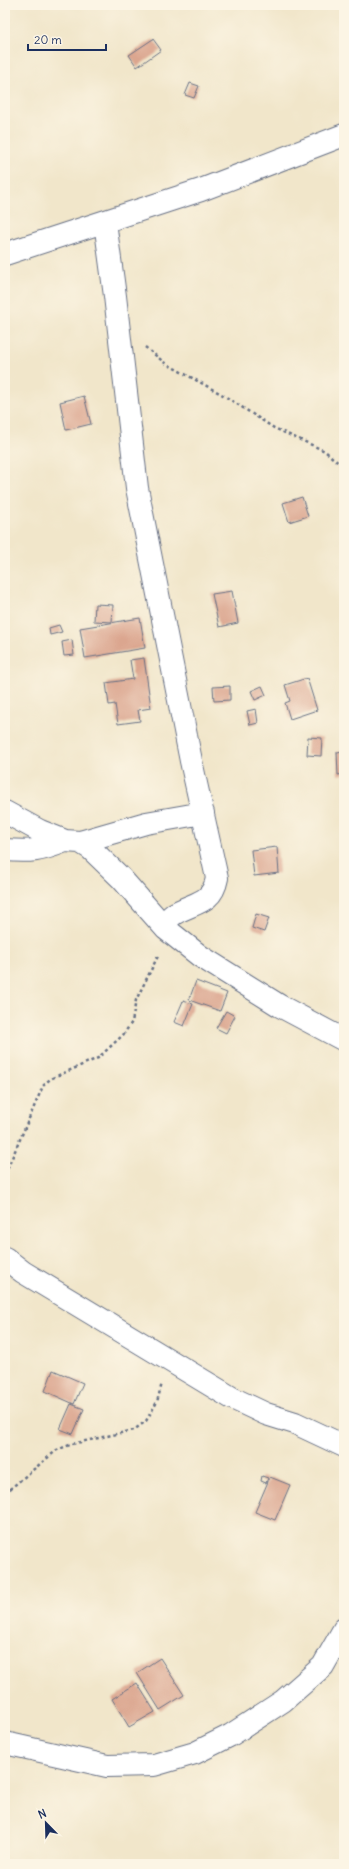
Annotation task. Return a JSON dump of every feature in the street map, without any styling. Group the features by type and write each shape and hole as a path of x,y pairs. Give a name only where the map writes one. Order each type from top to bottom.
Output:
{"street":[{"path":"5,254 201,190 344,135"},
{"path":"105,222 137,488 217,878 215,889 197,905 174,914 164,927"},
{"path":"5,812 40,831 73,841 91,849 121,878 164,927 200,956 280,1006 344,1040"},
{"path":"5,850 26,852 44,849 146,823 203,813"},
{"path":"5,1258 24,1272 162,1357 232,1398 266,1414 295,1422 344,1446"},
{"path":"5,1744 107,1766 154,1765 195,1753 231,1735 283,1701 323,1666 344,1629"}],"path":[{"path":"118,323 136,340 165,363 223,395 274,428 324,451 344,468"},
{"path":"5,1174 43,1086 50,1079 98,1058 123,1035 132,1022 136,1000 155,965 164,942 164,927"},
{"path":"5,1493 57,1450 72,1444 134,1430 146,1421 157,1402 162,1385 162,1357"}],"building":[{"path":"153,39 161,50 137,67 129,55"},
{"path":"190,83 199,86 194,98 185,95"},
{"path":"84,396 91,424 66,430 60,402"},
{"path":"302,497 308,516 289,522 283,503"},
{"path":"232,591 238,623 219,627 212,594"},
{"path":"95,604 113,605 112,622 94,621"},
{"path":"140,618 145,648 85,658 80,628"},
{"path":"59,625 62,632 50,635 49,628"},
{"path":"72,640 74,655 64,656 62,642"},
{"path":"144,658 151,708 138,710 140,721 118,724 115,704 109,705 106,683 133,679 130,660"},
{"path":"307,678 317,710 290,719 285,703 290,701 285,685"},
{"path":"230,686 230,700 214,701 213,687"},
{"path":"262,686 266,695 255,700 251,691"},
{"path":"256,709 258,723 250,725 247,711"},
{"path":"308,737 322,738 321,756 307,755"},
{"path":"344,751 344,774 338,775 337,752"},
{"path":"277,847 279,873 254,876 251,850"},
{"path":"256,914 269,918 264,932 252,928"},
{"path":"196,981 227,993 220,1011 189,1000"},
{"path":"183,1001 193,1004 184,1026 174,1022"},
{"path":"226,1011 235,1016 226,1033 216,1028"},
{"path":"53,1370 83,1383 74,1404 45,1391"},
{"path":"71,1404 84,1409 73,1434 60,1429"},
{"path":"262,1476 268,1478 266,1483 261,1481"},
{"path":"270,1477 290,1485 275,1520 255,1512"},
{"path":"160,1658 184,1695 160,1710 137,1673"},
{"path":"137,1683 155,1712 129,1727 112,1699"}]}
